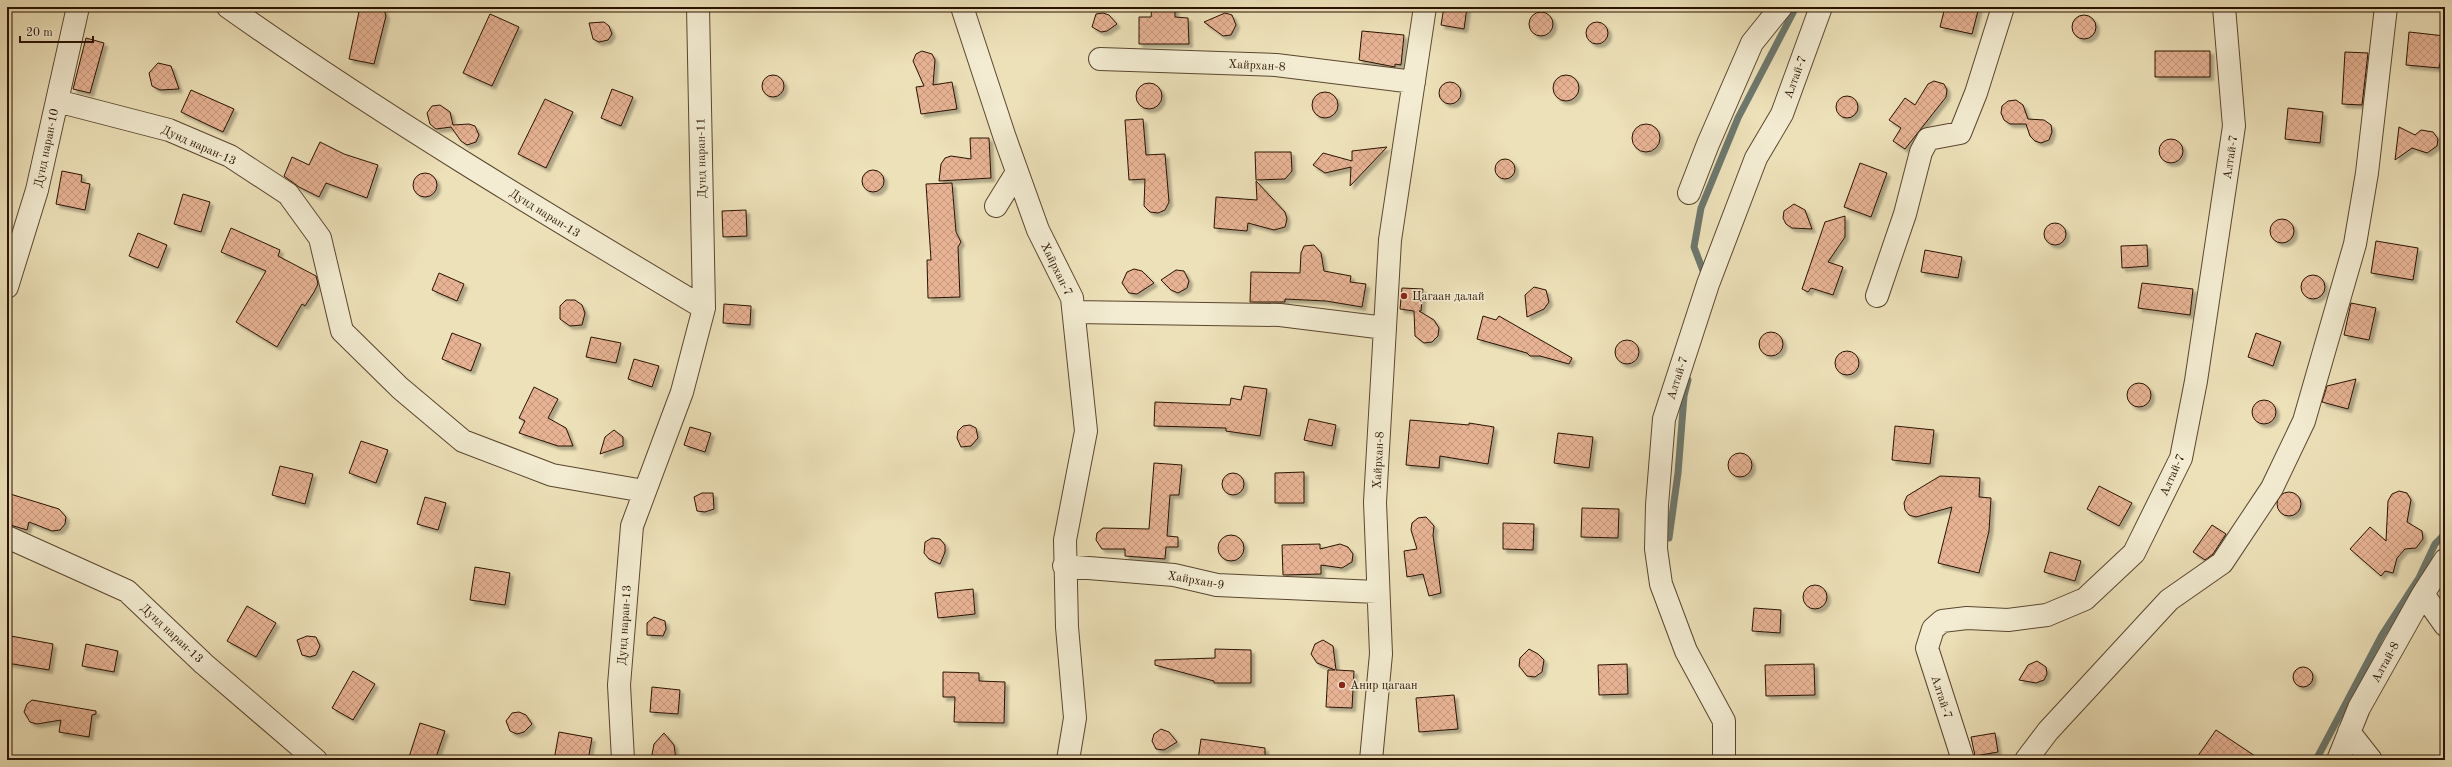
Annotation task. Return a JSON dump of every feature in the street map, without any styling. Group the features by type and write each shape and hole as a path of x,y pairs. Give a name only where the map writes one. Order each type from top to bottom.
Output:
{"street":[{"name":"Дунд наран-10","path":"7,287 38,190 56,100 78,7"},
{"name":"Дунд наран-13","path":"228,7 296,55 438,146 704,308 682,392 632,526 620,685 623,760"},
{"name":"Дунд наран-11","path":"698,7 704,308"},
{"name":"Хайрхан-7","path":"962,7 1016,172 1038,230 1072,298 1086,431 1065,540 1064,566"},
{"name":"Хайрхан-8","path":"1377,592 1375,502 1390,240 1425,7"},
{"path":"1689,193 1708,144 1752,43 1781,7"},
{"name":"Алтай-7","path":"1724,760 1724,721 1686,651 1661,584 1656,549 1657,505 1664,419 1708,284 1756,158 1782,114 1821,7"},
{"path":"1877,296 1905,214 1920,152 1928,139 1960,133 1976,93 2003,7"},
{"name":"Алтай-7","path":"1963,760 1927,648 1933,629 1942,621 1967,618 2008,620 2047,615 2085,599 2134,553 2182,458 2196,381 2234,126 2224,7"},
{"path":"2026,760 2048,731 2169,600 2222,563 2272,488 2301,428 2355,244 2367,173 2386,7"},
{"name":"Хайрхан-8","path":"1100,59 1276,65 1414,82"},
{"name":"Дунд наран-13","path":"56,100 169,130 230,156 288,194 320,238 342,331 400,388 463,441 552,475 644,491"},
{"path":"996,206 1016,172"},
{"path":"1074,312 1280,315 1385,328"},
{"name":"Дунд наран-13","path":"7,537 127,591 204,664 316,760"},
{"name":"Алтай-8","path":"2338,760 2359,708 2423,594 2445,560"},
{"path":"1064,566 1075,718 1068,760"},
{"name":"Хайрхан-9","path":"1064,566 1174,575 1217,585 1377,592"},
{"path":"1371,760 1381,654 1377,592"},
{"path":"2423,594 2445,625"},
{"path":"2349,732 2371,760"}],"building":[{"path":"360,7 383,7 386,16 374,64 349,59"},
{"path":"1152,7 1175,7 1175,17 1188,18 1189,44 1139,44 1139,17 1151,17"},
{"path":"1444,7 1467,7 1464,29 1441,25"},
{"path":"1945,7 1979,7 1972,34 1940,27"},
{"path":"1541,12 1549,16 1553,24 1549,32 1541,36 1533,32 1529,24 1533,16"},
{"path":"1103,13 1109,15 1117,24 1107,31 1101,32 1092,27 1096,14"},
{"path":"1225,13 1232,15 1236,25 1231,35 1223,36 1204,22"},
{"path":"490,14 519,27 492,86 463,73"},
{"path":"2084,15 2089,16 2095,22 2095,32 2089,38 2084,39 2079,38 2073,32 2072,27 2073,22 2079,16"},
{"path":"604,22 609,26 612,34 608,40 599,42 593,39 589,23"},
{"path":"1597,22 1601,23 1607,29 1607,37 1601,43 1597,44 1593,43 1587,37 1586,33 1587,29 1593,23"},
{"path":"1362,31 1404,35 1401,65 1395,64 1395,67 1359,60"},
{"path":"2409,32 2445,36 2445,64 2440,63 2439,68 2406,65"},
{"path":"86,38 104,43 90,93 73,89"},
{"path":"922,51 932,54 935,60 933,85 952,82 957,109 921,114 916,87 924,86 913,61 916,54"},
{"path":"2155,51 2210,51 2210,77 2155,77"},
{"path":"2345,52 2368,53 2362,105 2342,104"},
{"path":"158,63 171,66 179,89 160,90 152,86 149,73"},
{"path":"773,75 781,78 784,86 781,94 773,97 765,94 762,86 765,78"},
{"path":"1566,75 1575,79 1579,88 1575,97 1566,101 1557,97 1553,88 1557,79"},
{"path":"1934,81 1944,84 1947,90 1946,97 1905,149 1893,141 1901,128 1889,120 1905,98 1915,105 1928,84"},
{"path":"1450,82 1458,85 1461,93 1458,101 1450,104 1442,101 1439,93 1442,85"},
{"path":"1149,83 1158,87 1162,96 1158,105 1149,109 1140,105 1136,96 1140,87"},
{"path":"612,89 633,97 621,126 601,118"},
{"path":"191,90 234,109 223,132 181,112"},
{"path":"1325,92 1334,96 1338,105 1334,114 1325,118 1316,114 1312,105 1316,96"},
{"path":"1847,96 1855,99 1858,107 1855,115 1847,118 1839,115 1836,107 1839,99"},
{"path":"545,99 573,112 546,168 518,154"},
{"path":"2016,100 2023,105 2028,119 2044,120 2051,125 2052,132 2049,140 2041,143 2035,141 2030,136 2026,124 2010,124 2004,120 2001,113 2002,106 2008,101"},
{"path":"440,105 450,112 453,125 469,124 475,126 479,135 476,142 467,145 461,141 451,127 436,129 430,124 427,113 432,106"},
{"path":"2288,108 2323,112 2320,143 2285,139"},
{"path":"1143,119 1146,155 1165,154 1169,202 1165,210 1158,213 1150,212 1144,206 1145,179 1129,180 1125,120"},
{"path":"1646,124 1656,128 1660,138 1656,148 1646,152 1636,148 1632,138 1636,128"},
{"path":"2399,127 2415,135 2421,130 2433,132 2438,139 2437,146 2427,153 2412,148 2395,160"},
{"path":"970,138 989,138 991,178 939,181 941,164 945,158 951,156 971,159"},
{"path":"2171,139 2176,140 2182,146 2182,156 2176,162 2171,163 2166,162 2160,156 2159,151 2160,146 2166,140"},
{"path":"320,142 344,154 378,165 367,198 326,183 319,197 299,187 284,176 292,157 309,165"},
{"path":"1387,147 1350,186 1351,167 1325,173 1313,165 1323,153 1352,161 1352,151"},
{"path":"1255,152 1291,152 1292,171 1285,179 1256,180"},
{"path":"1505,159 1512,162 1515,169 1512,176 1505,179 1498,176 1495,169 1498,162"},
{"path":"1860,163 1887,173 1871,217 1844,207"},
{"path":"869,170 877,170 884,177 884,185 877,192 869,192 862,185 862,177"},
{"path":"62,171 82,175 81,182 90,184 85,210 56,204"},
{"path":"425,173 430,174 436,180 436,190 430,196 425,197 420,196 414,190 413,185 414,180 420,174"},
{"path":"1256,181 1285,212 1287,219 1285,227 1274,230 1248,223 1247,231 1214,228 1216,197 1257,200"},
{"path":"952,183 956,232 961,242 958,247 960,297 928,298 927,260 931,260 926,184"},
{"path":"183,194 210,202 201,232 174,224"},
{"path":"1794,204 1805,210 1812,229 1792,228 1786,224 1783,218 1784,211"},
{"path":"746,210 747,236 723,237 722,211"},
{"path":"1845,216 1845,237 1828,262 1843,267 1833,295 1811,288 1808,292 1802,289 1825,222"},
{"path":"2282,219 2287,220 2293,226 2293,236 2287,242 2282,243 2277,242 2271,236 2270,231 2271,226 2277,220"},
{"path":"2055,223 2063,226 2066,234 2063,242 2055,245 2047,242 2044,234 2047,226"},
{"path":"231,228 280,250 278,256 316,276 318,284 314,292 305,306 302,304 277,347 236,322 266,271 221,252"},
{"path":"138,233 167,245 158,268 129,256"},
{"path":"2376,241 2418,248 2413,280 2371,273"},
{"path":"1314,245 1321,253 1324,271 1351,276 1350,282 1366,284 1362,307 1326,301 1285,299 1285,302 1250,302 1251,272 1300,273 1301,253 1304,246"},
{"path":"2147,245 2148,266 2122,268 2121,246"},
{"path":"1925,250 1962,257 1958,278 1921,272"},
{"path":"1134,269 1142,271 1154,283 1137,294 1129,293 1122,283 1127,272"},
{"path":"1176,270 1184,271 1189,281 1187,288 1178,293 1171,290 1161,280"},
{"path":"439,273 464,284 457,301 432,290"},
{"path":"2313,275 2318,276 2324,282 2324,292 2318,298 2313,299 2308,298 2302,292 2301,287 2302,282 2308,276"},
{"path":"2142,283 2193,289 2190,315 2138,308"},
{"path":"1534,287 1546,290 1549,302 1544,309 1527,317 1525,295"},
{"path":"1402,288 1423,289 1421,311 1419,311 1434,320 1439,328 1438,336 1432,342 1424,343 1415,336 1414,311 1400,309"},
{"path":"566,300 575,300 582,305 585,313 582,325 570,326 560,319 560,306"},
{"path":"2351,303 2376,308 2369,340 2344,335"},
{"path":"724,304 751,306 750,325 723,323"},
{"path":"1483,316 1496,320 1499,316 1572,358 1569,364 1540,356 1530,356 1527,353 1477,339"},
{"path":"1771,332 1776,333 1782,339 1782,349 1776,355 1771,356 1766,355 1760,349 1759,344 1760,339 1766,333"},
{"path":"452,333 481,344 471,371 442,359"},
{"path":"2256,333 2281,342 2273,366 2248,357"},
{"path":"591,337 621,343 616,363 586,357"},
{"path":"1627,340 1635,344 1639,352 1635,360 1627,364 1619,360 1615,352 1619,344"},
{"path":"1847,351 1852,352 1858,358 1858,368 1852,374 1847,375 1842,374 1836,368 1835,363 1836,358 1842,352"},
{"path":"634,359 659,366 652,387 628,379"},
{"path":"2356,379 2348,409 2322,402 2327,386"},
{"path":"2139,383 2144,384 2150,390 2150,400 2144,406 2139,407 2134,406 2128,400 2127,395 2128,390 2134,384"},
{"path":"1244,386 1267,389 1260,436 1226,431 1226,428 1154,426 1155,402 1230,405 1231,398 1241,400"},
{"path":"534,387 558,399 548,418 566,428 573,446 558,446 519,433 525,421 519,418"},
{"path":"2264,400 2269,401 2275,407 2275,417 2269,423 2264,424 2259,423 2253,417 2252,412 2253,407 2259,401"},
{"path":"1309,419 1336,425 1332,446 1304,440"},
{"path":"1410,420 1469,425 1469,423 1494,427 1488,464 1440,456 1439,468 1406,465"},
{"path":"970,425 976,428 978,438 971,446 961,447 957,438 958,431 963,426"},
{"path":"1895,426 1934,430 1930,464 1892,460"},
{"path":"690,427 711,433 705,452 684,445"},
{"path":"614,430 623,437 623,446 600,454 605,437"},
{"path":"1558,433 1593,437 1589,468 1554,463"},
{"path":"361,441 388,450 376,483 349,473"},
{"path":"1740,453 1749,456 1752,465 1749,474 1740,477 1731,474 1728,465 1731,456"},
{"path":"1154,463 1182,465 1179,495 1170,495 1167,536 1178,537 1178,547 1166,547 1165,559 1125,556 1125,549 1102,549 1096,540 1097,533 1103,528 1149,529"},
{"path":"280,466 313,474 305,504 272,495"},
{"path":"1304,472 1304,503 1275,503 1275,473"},
{"path":"1233,473 1241,476 1244,484 1241,492 1233,495 1225,492 1222,484 1225,476"},
{"path":"1940,476 1980,478 1979,497 1991,498 1989,531 1979,573 1938,563 1952,507 1916,517 1909,515 1905,510 1904,503 1907,496"},
{"path":"2099,486 2132,503 2119,526 2087,509"},
{"path":"2399,491 2407,493 2411,500 2407,522 2422,531 2423,539 2416,548 2405,549 2397,558 2393,573 2385,571 2381,576 2350,549 2370,527 2386,541 2388,501 2392,494"},
{"path":"2289,492 2297,496 2301,504 2297,512 2289,516 2281,512 2277,504 2281,496"},
{"path":"7,493 59,509 66,517 65,524 60,530 52,531 29,522 27,530 7,524"},
{"path":"702,493 713,493 714,509 705,512 697,511 694,497"},
{"path":"425,497 446,503 438,530 417,524"},
{"path":"1582,508 1619,509 1618,538 1581,537"},
{"path":"1426,517 1434,526 1433,535 1441,593 1429,596 1423,574 1407,577 1404,551 1417,549 1411,530 1412,523 1418,518"},
{"path":"1503,523 1534,524 1533,550 1503,549"},
{"path":"2212,525 2226,534 2213,554 2205,560 2193,552"},
{"path":"1231,535 1240,539 1244,548 1240,557 1231,561 1222,557 1218,548 1222,539"},
{"path":"932,538 940,539 945,545 945,552 940,564 929,559 924,553 925,542"},
{"path":"1320,544 1320,549 1340,544 1348,547 1353,554 1352,562 1342,568 1321,565 1321,574 1283,575 1282,545"},
{"path":"2050,552 2081,561 2075,581 2044,572"},
{"path":"475,567 510,573 505,605 470,600"},
{"path":"1815,585 1820,586 1826,592 1826,602 1820,608 1815,609 1810,608 1804,602 1803,597 1804,592 1810,586"},
{"path":"973,589 975,614 938,618 935,593"},
{"path":"247,606 276,623 256,657 227,641"},
{"path":"1754,608 1781,610 1780,633 1752,631"},
{"path":"654,617 665,621 666,629 663,636 647,635 647,623"},
{"path":"11,636 53,644 49,670 7,663"},
{"path":"307,636 316,637 320,646 316,655 310,657 302,655 297,640"},
{"path":"1323,640 1333,646 1336,670 1354,671 1352,708 1326,707 1328,670 1335,670 1317,663 1311,654 1315,644"},
{"path":"86,644 118,651 114,672 82,666"},
{"path":"1215,649 1251,650 1251,683 1214,683 1214,681 1155,665 1155,660 1215,658"},
{"path":"1529,649 1538,654 1544,660 1542,672 1535,677 1527,676 1519,666 1520,658"},
{"path":"2037,661 2046,667 2047,674 2044,680 2036,683 2019,680 2028,665"},
{"path":"1627,664 1628,694 1599,695 1598,665"},
{"path":"1814,664 1815,695 1766,696 1765,665"},
{"path":"2303,667 2310,670 2313,677 2310,684 2303,687 2296,684 2293,677 2296,670"},
{"path":"353,671 375,684 353,720 332,708"},
{"path":"943,672 979,673 979,681 1005,682 1004,723 954,722 955,697 943,697"},
{"path":"652,687 680,690 678,714 650,712"},
{"path":"1454,695 1458,729 1419,732 1416,698"},
{"path":"32,700 96,711 96,714 92,715 89,737 59,732 61,720 37,724 30,722 24,712 27,704"},
{"path":"519,712 526,715 532,724 524,732 517,734 510,731 506,721 512,713"},
{"path":"420,723 445,731 435,760 408,760"},
{"path":"1161,729 1169,732 1177,742 1164,750 1156,749 1152,741 1154,734"},
{"path":"2216,730 2261,760 2195,760"},
{"path":"559,732 592,738 588,760 554,760"},
{"path":"664,733 674,745 676,760 651,760 654,744"},
{"path":"1995,733 1998,752 1975,756 1971,737"},
{"path":"1201,739 1265,748 1265,760 1198,760"}],"waterway":[{"path":"1705,276 1694,247 1701,208 1738,118 1796,7"},
{"path":"1669,538 1678,473 1684,396 1688,380"},
{"path":"2316,760 2382,635 2419,578 2435,544 2445,534"}],"place":[{"name":"Цагаан далай","path":"1404,296"},
{"name":"Анир цагаан","path":"1342,685"}]}
